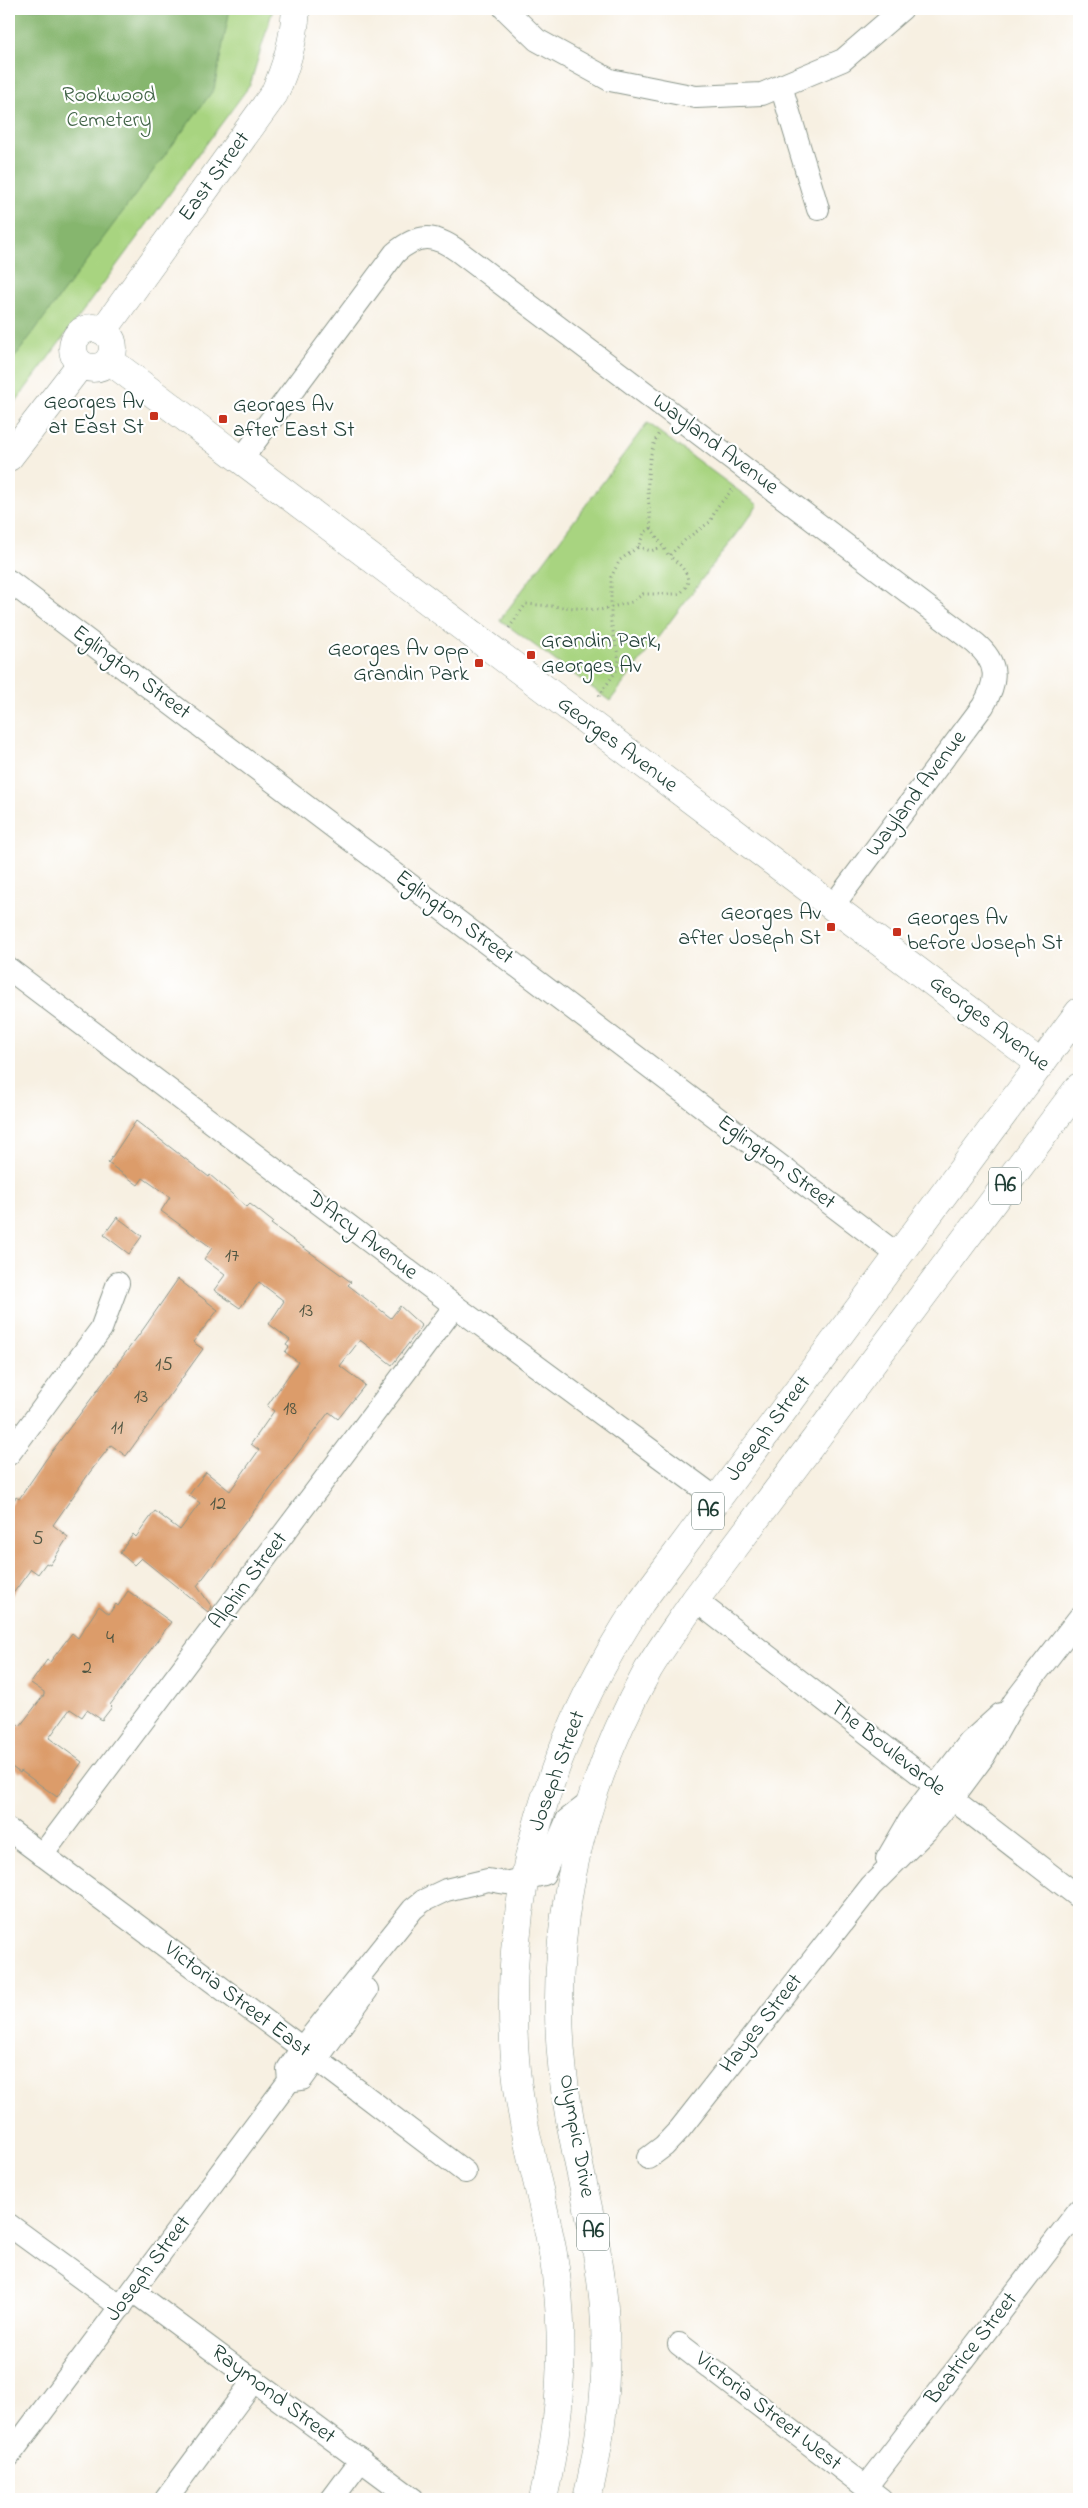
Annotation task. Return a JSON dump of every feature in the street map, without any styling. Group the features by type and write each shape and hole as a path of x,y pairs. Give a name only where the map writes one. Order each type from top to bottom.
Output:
{"main road":[{"name":"East Street","path":"103,331 274,94 285,72 291,48 296,9"},
{"path":"94,328 103,331 112,341 112,354 109,360 98,368 89,368 80,364 73,352 75,339 85,330 94,328"},
{"name":"Georges Avenue","path":"109,360 832,907 1042,1064 1079,1089"},
{"path":"9,457 80,364"},
{"name":"Joseph Street","path":"515,1882 535,1831 555,1767 596,1674 641,1602 1079,1012"},
{"name":"Joseph Street","path":"589,1803 620,1725 649,1669 695,1600 1079,1089"},
{"name":"Olympic Drive","path":"587,2499 604,2391 606,2349 604,2307 588,2202 568,2114 564,2085 559,1994 567,1894 574,1857 589,1803"},
{"name":"Olympic Drive","path":"515,1882 518,1931 514,1992 516,2070 528,2138 553,2255 560,2330 560,2378 556,2424 543,2499"}],"street":[{"path":"505,9 537,40 610,80 696,97 762,94 842,60 902,9"},
{"path":"780,86 818,208"},
{"name":"Wayland Avenue","path":"241,460 387,263 407,243 420,238 434,238 458,250 984,651 992,662 994,687 983,706 832,907"},
{"name":"Eglington Street","path":"9,581 898,1255"},
{"name":"D'Arcy Avenue","path":"9,969 455,1306 717,1499"},
{"path":"9,1454 101,1329 118,1283"},
{"name":"Alphin Street","path":"42,1855 455,1306"},
{"name":"The Boulevarde","path":"695,1600 1079,1897"},
{"name":"Hayes Street","path":"648,2158 664,2146 680,2129 871,1886 926,1832 943,1792 984,1756 1014,1702 1079,1618"},
{"name":"Joseph Street","path":"9,2456 289,2082 288,2069 310,2054 373,1970 413,1909 424,1900 446,1890 466,1884 488,1880 515,1882 544,1874 567,1820 589,1803"},
{"name":"Victoria Street East","path":"9,1830 310,2054 464,2172"},
{"name":"Beatrice Street","path":"873,2493 1079,2210"},
{"name":"Raymond Street","path":"9,2225 254,2380 413,2499"},
{"name":"Victoria Street West","path":"679,2344 873,2493"},
{"path":"166,2499 254,2380"},
{"path":"332,2499 361,2460"}],"path":[{"path":"509,628 526,604 600,610 632,602 643,594 676,596 681,593 686,586 686,573 681,564 669,556 662,548 651,528 648,487 650,455 653,444 672,413"},
{"path":"669,556 686,539 710,522 717,507 747,470"},
{"path":"599,696 616,671 620,660 611,627 613,573 620,560 638,547 644,533 651,528"},
{"path":"638,547 648,551 662,548"}],"green space":[{"name":"Rookwood Cemetery","path":"9,9 273,9 250,85 9,411"},
{"name":"Rookwood Cemetery","path":"9,9 230,9 214,89 9,365"},
{"path":"647,423 758,505 610,701 500,620"}],"building":[{"path":"136,1121 209,1177 210,1175 247,1207 250,1204 273,1222 271,1224 351,1282 348,1285 391,1318 400,1306 422,1326 392,1365 360,1340 340,1366 365,1385 338,1419 329,1412 197,1586 212,1607 208,1612 141,1558 134,1565 120,1553 133,1534 136,1537 155,1511 180,1530 200,1503 189,1495 206,1472 230,1491 259,1450 251,1444 274,1411 267,1406 298,1362 285,1352 289,1347 286,1345 290,1340 269,1324 284,1301 259,1282 240,1308 214,1290 225,1275 204,1259 212,1248 161,1211 170,1197 143,1178 138,1185 108,1163"},
{"path":"117,1217 142,1236 129,1254 104,1235"},
{"path":"178,1279 218,1310 193,1342 203,1349 126,1456 111,1445 90,1472 53,1525 68,1537 50,1565 46,1563 38,1574 31,1569 9,1599 9,1508 16,1497 19,1499"},
{"path":"128,1591 171,1622 110,1705 112,1707 102,1720 87,1710 82,1717 70,1709 49,1738 82,1762 57,1797 21,1771 20,1773 9,1765 9,1717 20,1726 44,1695 44,1692 31,1683 47,1660 50,1662 72,1633 78,1638 99,1606 109,1614 116,1604 118,1606"}],"place":[{"name":"Georges Av at East St","path":"154,416"},
{"name":"Georges Av after East St","path":"223,419"},
{"name":"Grandin Park, Georges Av","path":"531,655"},
{"name":"Georges Av opp Grandin Park","path":"479,663"},
{"name":"Georges Av after Joseph St","path":"831,927"},
{"name":"Georges Av before Joseph St","path":"897,932"}]}
